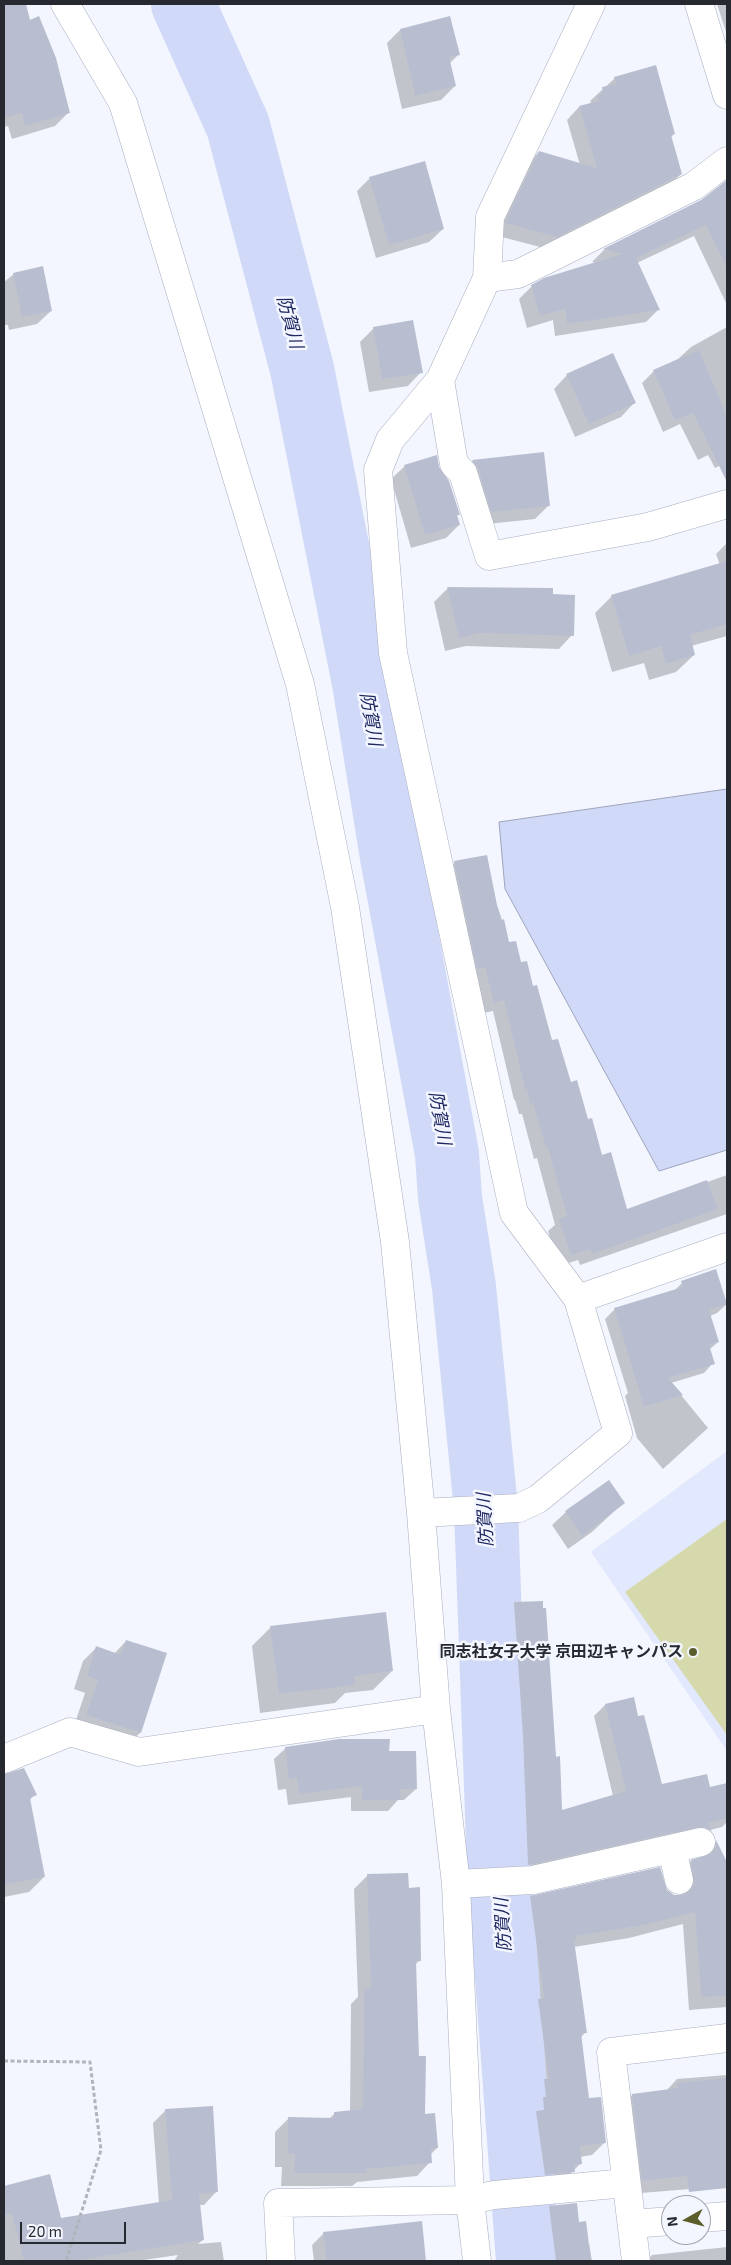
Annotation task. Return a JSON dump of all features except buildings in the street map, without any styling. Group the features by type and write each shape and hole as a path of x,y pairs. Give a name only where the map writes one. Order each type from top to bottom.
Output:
{"street":[{"path":"65,4 123,103 300,684 345,907 396,1242 434,1512 436,1709 466,1884 482,2197 477,2261"},
{"path":"434,1512 519,1508 538,1499 618,1433 578,1299 514,1213 393,653 378,470 390,440 440,380 487,278 490,217 591,4"},
{"path":"699,4 727,95"},
{"path":"487,278 518,274 694,186 727,161"},
{"path":"440,380 454,464 463,473 489,556 648,527 727,504"},
{"path":"578,1299 727,1247"},
{"path":"4,1759 70,1732 139,1752 436,1709"},
{"path":"466,1884 533,1880 701,1842"},
{"path":"672,1849 679,1880"},
{"path":"636,2261 611,2052 727,2038"},
{"path":"281,2261 278,2203 482,2197 626,2183"},
{"path":"711,2217 727,2216"},
{"path":"632,2224 661,2222"}],"path":[{"path":"4,2062 90,2062 101,2150 66,2261"}],"shaded area":[{"path":"727,789 727,1150 659,1171 505,889 499,822"},
{"name":"同志社女子大学 京田辺キャンパス","path":"727,1451 727,1751 591,1552"}],"green space":[{"path":"727,1519 727,1735 625,1592"}],"waterway":[{"name":"防賀川","path":"183,4 238,126 302,369 364,683 392,857 447,1154 450,1198 464,1287 486,1509 499,1870 528,2261"}],"place":[{"name":"同志社女子大学 京田辺キャンパス","path":"693,1652"}]}
